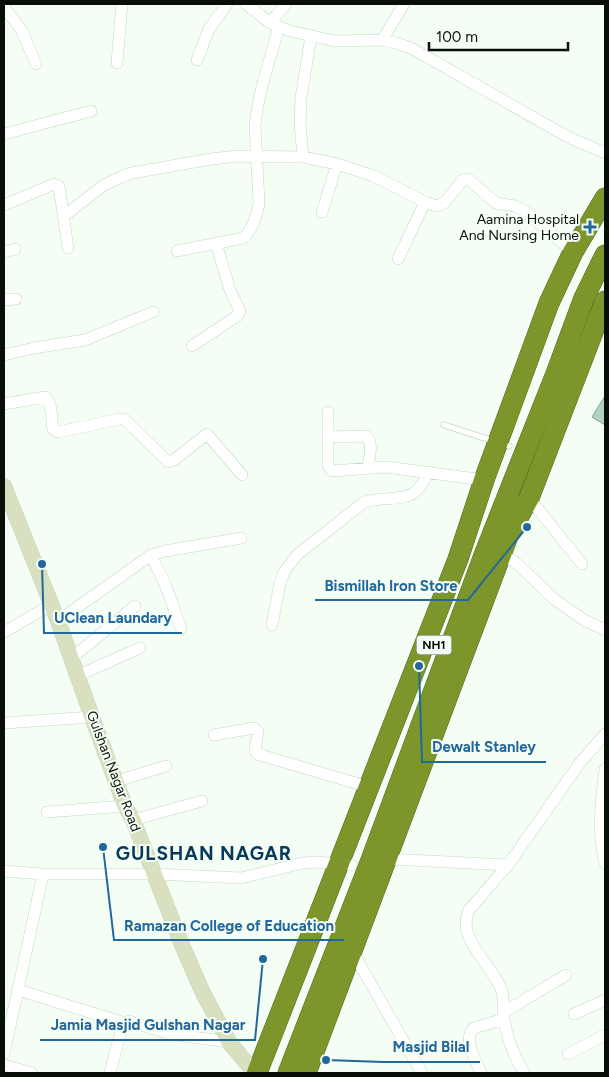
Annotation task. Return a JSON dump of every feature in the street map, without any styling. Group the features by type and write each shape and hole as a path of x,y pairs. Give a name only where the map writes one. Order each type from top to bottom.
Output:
{"highway":[{"path":"256,1073 345,864 369,787 458,559 484,480 504,444 549,303 573,252 605,198"},
{"name":"NH1","path":"270,1073 345,864 504,444 573,280 590,245 605,221"},
{"name":"NH1","path":"300,1066 374,851 498,547 584,298 605,255"},
{"path":"300,1066 352,952 388,858 498,547 529,498 605,301"}],"street":[{"path":"117,63 121,4"},
{"path":"197,60 209,29 227,4"},
{"path":"246,4 274,25 311,36 342,42 382,40 417,51 570,138 605,153"},
{"path":"177,251 242,238 246,236 258,213 255,126 258,101 274,25 286,4"},
{"path":"382,40 404,4"},
{"path":"4,7 22,31 36,64"},
{"path":"302,157 301,98 311,36"},
{"path":"4,134 91,110"},
{"path":"64,216 111,181 132,174 221,157 302,157 337,164 374,176 436,206 440,205 463,180 468,179 496,204 515,206 525,211 573,252"},
{"path":"322,212 337,164"},
{"path":"4,205 54,184 59,186 68,248"},
{"path":"398,259 425,202"},
{"path":"192,346 237,316 240,311 227,282 216,243"},
{"path":"4,252 15,249"},
{"path":"4,300 16,299"},
{"path":"4,355 85,340 153,312"},
{"path":"4,404 45,397 50,404 53,429 58,432 124,419 168,462 174,460 207,434 242,475"},
{"path":"328,412 328,465 332,471 386,467 484,480"},
{"path":"328,437 366,436 370,442 368,468"},
{"path":"272,625 281,578 297,555 369,500 414,494 429,472"},
{"name":"Gulshan Nagar Road","path":"4,486 73,657 92,717 125,806 193,972 229,1042 256,1073"},
{"path":"529,498 582,564"},
{"path":"58,620 151,556 165,551 241,538"},
{"path":"498,547 554,598 584,620 605,630"},
{"path":"151,556 165,584 181,628"},
{"path":"4,632 51,605"},
{"path":"73,657 135,606"},
{"path":"78,675 140,648"},
{"path":"4,724 92,717"},
{"path":"214,735 254,728 258,732 255,751 257,754 369,787"},
{"path":"524,1073 509,1044 501,990 478,954 465,926 465,918 469,910 508,865 579,764 605,734"},
{"path":"117,781 166,766"},
{"path":"605,769 601,818 605,863"},
{"path":"132,820 202,801"},
{"path":"47,812 125,806"},
{"path":"388,858 508,865"},
{"path":"4,871 43,874 154,874 241,878 303,863 345,864"},
{"path":"4,1054 43,874"},
{"path":"352,952 422,1073"},
{"path":"481,1073 468,1040 468,1035 474,1028 504,1016 566,974"},
{"path":"18,990 125,1023 133,1021 170,1034 229,1042"},
{"path":"574,1014 605,1000"},
{"path":"110,1073 122,1027 125,1023"},
{"path":"568,1054 605,1035"},
{"path":"4,1065 32,1073"}],"lane":[{"path":"444,425 504,444"}],"building":[{"path":"605,396 605,425 592,417"}],"place":[{"name":"Aamina Hospital And Nursing Home","path":"590,227"},
{"name":"Bismillah Iron Store","path":"527,527"},
{"name":"UClean Laundary","path":"42,564"},
{"name":"Dewalt Stanley","path":"419,666"},
{"name":"Ramazan College of Education","path":"103,847"},
{"name":"Jamia Masjid Gulshan Nagar","path":"263,959"},
{"name":"Masjid Bilal","path":"326,1060"}],"district":[{"name":"GULSHAN NAGAR","path":"204,853"}]}
